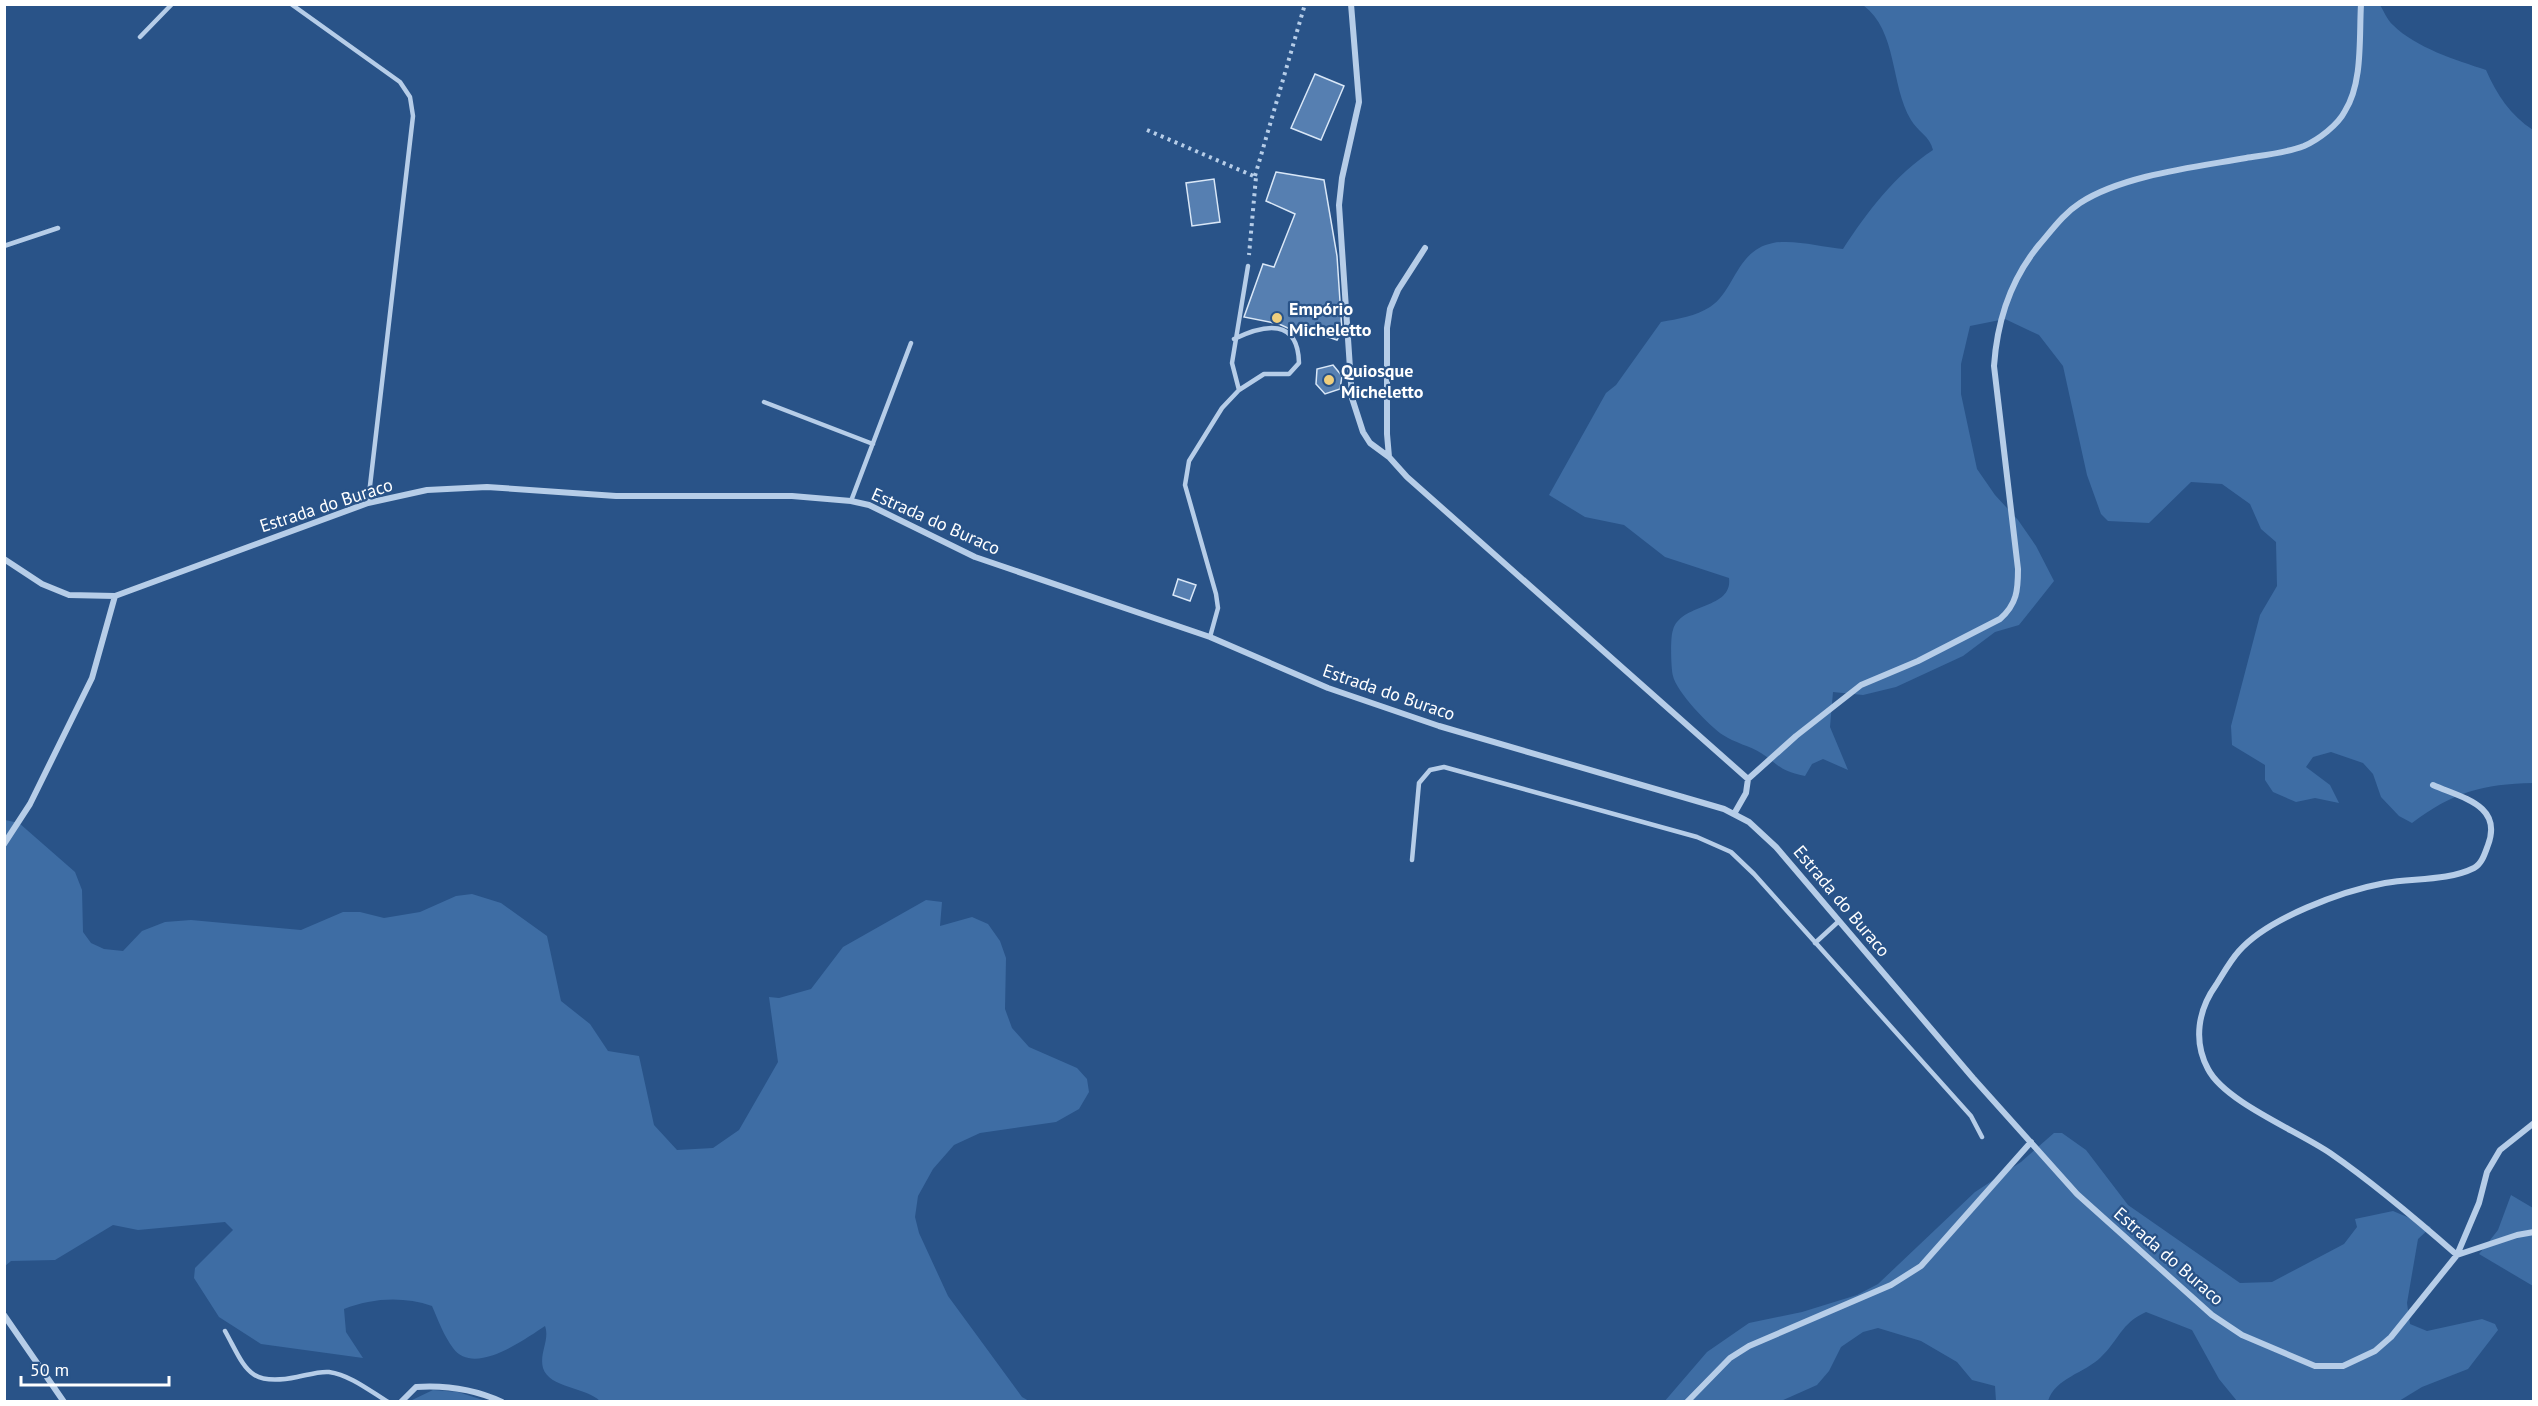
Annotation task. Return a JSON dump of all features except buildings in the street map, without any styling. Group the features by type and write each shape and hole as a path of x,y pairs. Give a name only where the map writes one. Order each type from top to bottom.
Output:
{"street":[{"path":"1351,4 1359,102 1342,178 1339,205 1349,377 1356,416 1363,432 1370,443 1389,457 1407,477 1704,736 1748,778"},
{"path":"1734,814 1746,793 1748,778 1796,736 1861,685 1927,656 2000,619 2010,610 2018,594 2018,569 1994,366 1996,340 2006,306 2024,264 2062,217 2081,202 2106,190 2170,171 2305,145 2328,130 2345,113 2353,95 2361,4"},
{"path":"1389,457 1386,386 1390,309 1398,290 1425,248"},
{"name":"Estrada do Buraco","path":"4,559 42,584 69,595 115,596 368,503 427,490 460,487 616,496 792,496 851,501 869,506 975,557 1210,637 1328,688 1428,722 1734,814 1749,822 1776,847 2077,1194 2212,1315 2266,1347 2315,1366 2343,1366 2375,1351 2420,1305 2457,1255 2479,1203 2487,1172 2500,1150 2534,1123"},
{"path":"4,844 30,804 92,678 115,596"},
{"path":"2433,785 2478,804 2491,820 2492,834 2480,863 2475,867 2444,875 2384,883 2354,891 2268,928 2240,950 2205,999 2199,1021 2202,1056 2209,1072 2223,1088 2328,1152 2394,1200 2457,1255 2517,1235 2534,1232"},
{"path":"1688,1401 1731,1358 1749,1346 1891,1285 1921,1266 2031,1142"},
{"path":"4,1315 64,1401"},
{"path":"401,1401 416,1387 437,1386 479,1391 502,1401"}],"lane":[{"path":"140,37 172,4"},
{"path":"291,4 400,82 410,97 413,116 368,503"},
{"path":"4,246 58,228"},
{"path":"1239,390 1233,363 1234,339 1248,266"},
{"path":"1210,637 1218,608 1185,485 1189,461 1222,408 1239,390 1264,374 1289,374 1299,363 1299,347 1290,333 1270,327 1259,327 1234,339"},
{"path":"851,501 911,343"},
{"path":"764,402 873,444"},
{"path":"1412,860 1419,783 1430,770 1444,767 1697,837 1731,852 1755,874 1971,1116 1982,1137"},
{"path":"1815,943 1839,921"},
{"path":"225,1331 248,1372 262,1379 279,1381 328,1372 347,1377 388,1401"}],"path":[{"path":"1248,266 1255,176 1276,99 1299,32 1305,4"},
{"path":"1146,130 1255,176"}],"shaded area":[{"path":"1863,5 2380,5 2391,23 2413,40 2437,52 2486,70 2505,104 2533,130 2533,783 2499,785 2469,792 2441,804 2412,823 2399,816 2381,797 2373,774 2363,763 2331,752 2313,757 2306,767 2330,785 2339,803 2315,798 2296,802 2273,792 2265,780 2265,765 2232,745 2231,726 2260,615 2277,586 2276,542 2261,529 2250,504 2222,484 2191,482 2149,523 2108,521 2101,514 2087,475 2063,366 2039,335 2005,319 1970,326 1961,364 1961,394 1977,469 2036,546 2054,581 2019,625 1995,632 1963,656 1896,687 1863,695 1833,692 1830,727 1848,770 1823,759 1812,764 1805,776 1790,772 1757,751 1723,735 1694,708 1675,683 1673,676 1671,639 1673,630 1678,621 1686,615 1723,596 1728,588 1729,578 1665,557 1624,525 1585,517 1549,495 1606,393 1616,385 1661,322 1693,315 1710,307 1725,291 1743,262 1761,247 1773,243 1790,242 1843,249 1883,195 1906,171 1933,150 1929,141 1911,120 1904,106 1882,29"},
{"path":"5,820 19,823 75,872 82,890 83,932 91,943 104,949 123,951 142,931 165,922 191,920 301,930 343,912 360,912 384,918 420,912 456,896 472,894 501,903 547,936 561,1001 590,1024 608,1051 639,1056 654,1125 677,1150 713,1148 739,1130 778,1062 769,997 779,998 811,989 843,947 926,900 942,902 940,926 972,917 988,924 1000,941 1006,958 1005,1009 1012,1028 1029,1047 1077,1068 1087,1079 1089,1092 1079,1109 1056,1122 980,1133 954,1145 933,1169 918,1196 915,1217 919,1233 948,1296 1022,1397 1029,1401 600,1401 594,1396 560,1384 547,1375 542,1362 546,1336 545,1326 499,1353 473,1359 462,1356 453,1348 432,1306 399,1300 365,1302 344,1309 346,1332 363,1358 261,1344 219,1317 194,1278 195,1268 233,1230 225,1222 138,1230 113,1225 55,1260 11,1261 5,1266"},
{"path":"2054,1133 2062,1133 2086,1150 2128,1205 2240,1283 2272,1282 2344,1244 2357,1227 2355,1219 2393,1211 2431,1227 2418,1239 2407,1303 2410,1324 2427,1331 2482,1319 2495,1324 2498,1330 2468,1369 2422,1387 2399,1401 2237,1401 2219,1379 2192,1330 2146,1312 2131,1321 2107,1351 2094,1363 2057,1387 2048,1401 1996,1401 1995,1386 1972,1380 1957,1362 1921,1341 1878,1328 1863,1332 1841,1347 1829,1371 1817,1385 1781,1401 1664,1402 1707,1352 1749,1323 1802,1312 1857,1295 1878,1284 1975,1192 2021,1162"},
{"path":"2511,1195 2533,1208 2533,1286 2479,1254 2498,1230"},
{"path":"433,1390 458,1392 486,1401 410,1401"}],"place":[{"name":"Empório Micheletto","path":"1277,318"},
{"name":"Quiosque Micheletto","path":"1329,380"}]}
